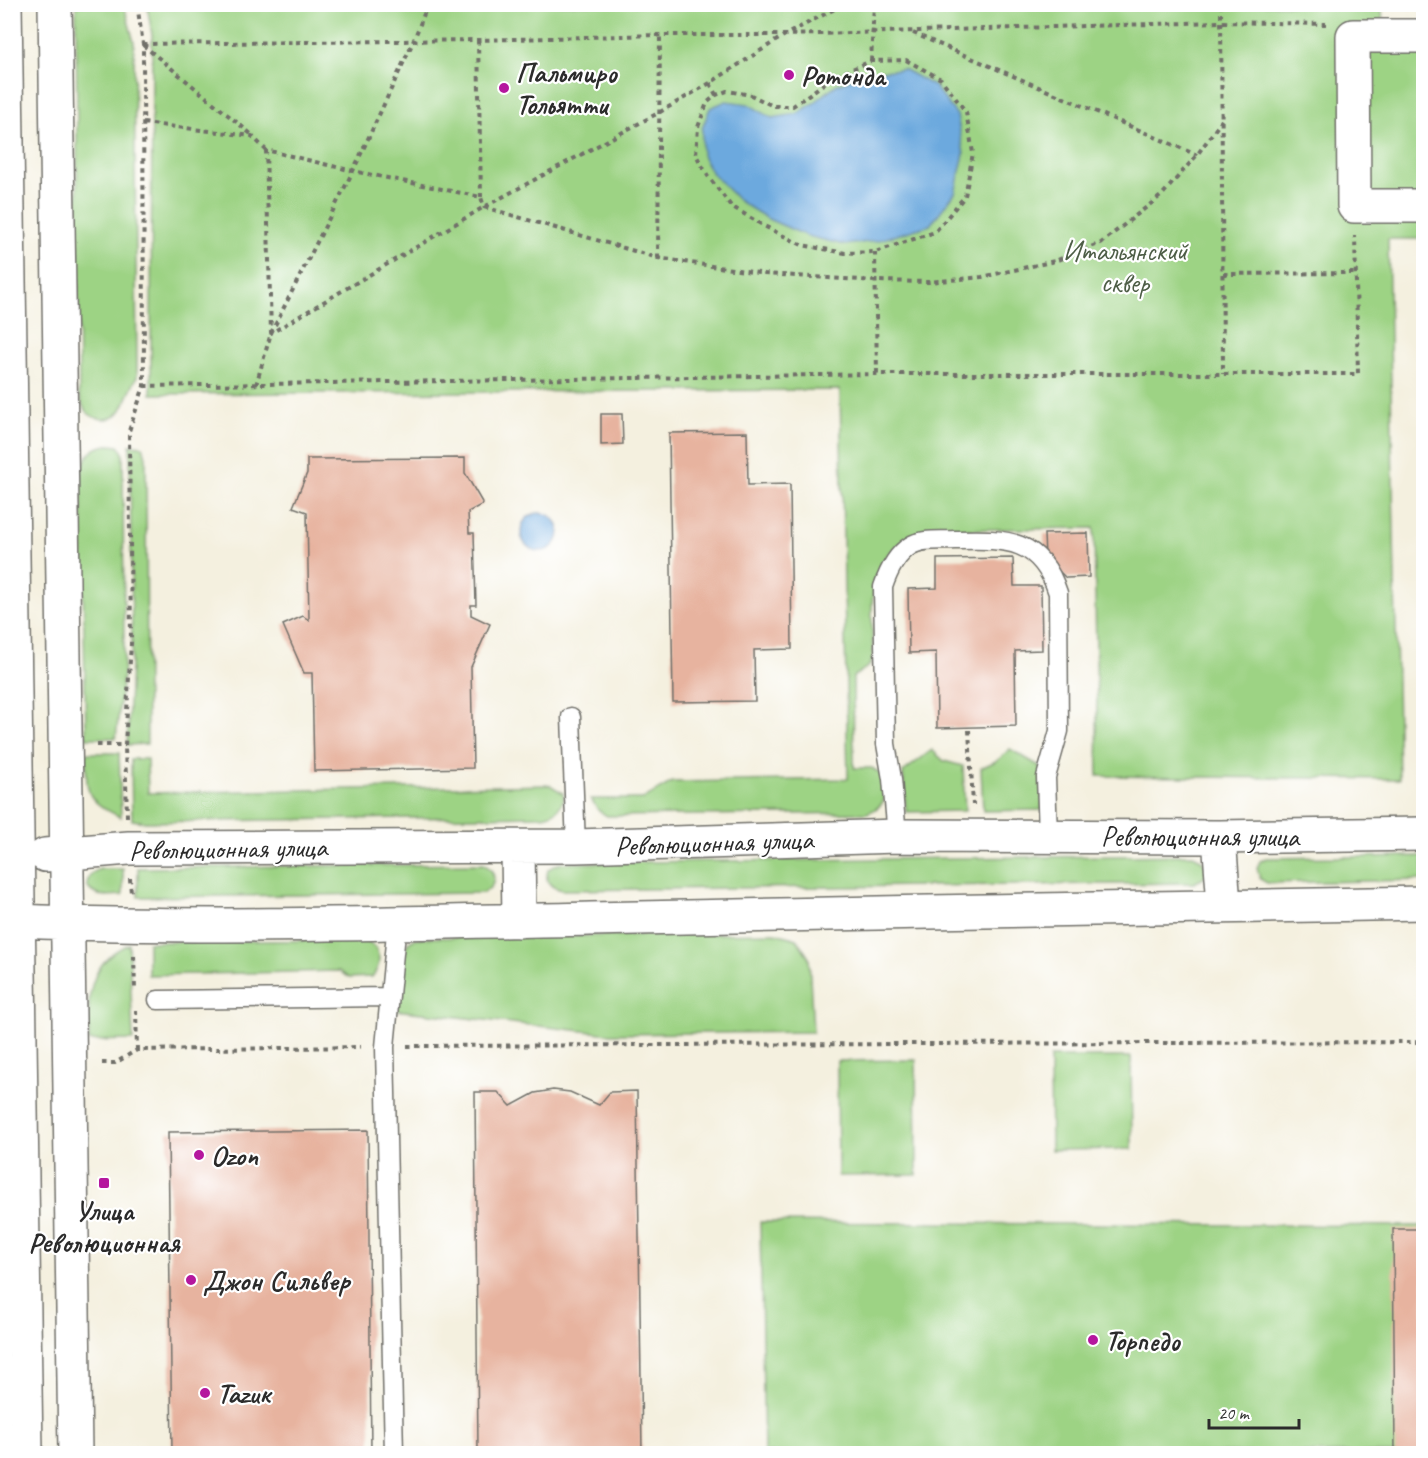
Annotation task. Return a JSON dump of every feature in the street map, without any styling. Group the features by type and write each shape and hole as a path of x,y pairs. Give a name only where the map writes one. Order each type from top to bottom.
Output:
{"main road":[{"path":"5,4 11,919 26,1454"},
{"path":"55,4 75,1454"},
{"path":"1424,36 1353,36 1354,206 1424,206"},
{"name":"Революционная улица","path":"11,858 129,848 518,847 897,836 1220,837 1424,834"},
{"path":"1220,837 1224,905"},
{"path":"518,847 519,921"},
{"path":"11,919 133,926 519,921 1224,905 1424,903"}],"lane":[{"path":"897,836 892,779 886,744 883,587 890,568 910,546 923,541 1000,540 1019,544 1037,557 1052,576 1058,593 1059,731 1046,777 1048,836"},
{"path":"571,717 576,846"},
{"path":"394,1454 385,1047 397,922"},
{"path":"159,1000 390,997"}],"path":[{"path":"128,820 125,745 131,643 129,431 144,386 143,44 137,4"},
{"path":"256,385 272,333 353,171 414,42 428,4"},
{"path":"272,333 484,207 660,112 711,83 785,35 844,4"},
{"path":"871,61 874,4"},
{"path":"1221,4 1223,374"},
{"path":"143,44 785,35 1220,22 1331,24"},
{"path":"910,32 1197,154"},
{"path":"658,258 660,35"},
{"path":"478,40 481,197 484,207"},
{"path":"143,44 266,150 353,171 481,197"},
{"path":"906,60 941,79 966,112 973,153 965,196 935,231 874,252 845,253 802,245 731,206 708,177 696,155 698,127 707,103 716,95 726,91 751,95 773,106 793,106 833,77 871,61 906,60"},
{"path":"711,83 716,95"},
{"path":"484,207 658,258 765,274 929,282 982,277 1022,270 1064,258 1101,243 1162,195 1222,120"},
{"path":"143,123 252,136"},
{"path":"266,150 272,333"},
{"path":"144,386 877,374 1358,374 1354,206"},
{"path":"874,252 877,374"},
{"path":"1223,274 1355,273"},
{"path":"969,730 975,836"},
{"path":"94,745 125,745"},
{"path":"92,1063 116,1062 137,1050 1424,1042"}],"green space":[{"path":"76,5 124,5 134,42 137,377 120,411 107,419 91,416 83,407 79,395"},
{"name":"Итальянский сквер","path":"147,5 1382,5 1383,36 1424,36 1423,239 1388,239 1399,779 1098,776 1094,528 930,530 908,539 892,550 882,564 876,579 873,597 873,658 869,666 853,677 854,768 872,768 883,775 885,794 883,803 867,813 607,816 598,810 591,799 643,799 672,782 848,779 840,390 151,394 152,35"},
{"path":"130,445 143,446 146,457 147,744 127,745 132,647"},
{"path":"119,446 123,453 124,665 116,738 86,738 81,471 90,453 98,447"},
{"path":"1010,749 1041,767 1042,810 983,811 981,768 998,760"},
{"path":"932,750 944,761 963,766 965,811 906,812 903,772"},
{"path":"86,753 119,753 121,817 93,800 87,786"},
{"path":"131,759 147,759 148,793 550,785 563,793 564,799 555,812 540,816 146,822 132,820"},
{"path":"1193,855 1203,862 1207,875 1194,883 563,890 552,886 547,878 548,870 563,863"},
{"path":"1423,856 1423,880 1267,883 1260,879 1257,868 1260,861 1266,858"},
{"path":"483,864 491,870 494,878 491,886 483,893 138,897 138,868"},
{"path":"100,869 123,869 123,895 101,895 90,890 88,880"},
{"path":"775,933 797,939 809,958 813,1032 610,1034 395,1010 404,952 408,943 416,938"},
{"path":"365,940 374,947 379,957 378,967 372,977 349,978 339,971 148,975 148,942"},
{"path":"129,944 133,1040 89,1041 89,1000 93,981 103,963 118,949"},
{"path":"1050,1057 1131,1057 1132,1149 1051,1150"},
{"path":"916,1060 917,1175 838,1176 837,1061"},
{"name":"Торпедо","path":"760,1222 1423,1226 1423,1453 764,1453"}],"water":[{"path":"903,69 934,86 957,115 964,154 955,193 930,225 876,241 845,245 807,236 768,219 739,201 712,173 702,155 702,129 710,108 726,101 748,104 772,118 797,114 836,85 870,72"},
{"path":"540,513 553,519 559,532 553,545 540,551 527,545 521,532 527,519"}],"building":[{"path":"601,414 622,414 623,444 601,445"},
{"path":"747,432 748,485 790,484 792,649 754,650 755,701 673,702 669,433"},
{"path":"465,458 465,473 483,504 468,512 469,533 474,533 476,605 471,605 471,615 490,624 471,667 473,768 314,771 312,673 304,673 283,625 303,616 309,620 307,512 293,507 307,473 307,459"},
{"path":"1088,533 1089,577 1066,578 1045,557 1044,534"},
{"path":"1013,558 1014,586 1041,586 1042,650 1015,651 1016,726 937,728 936,652 909,653 908,589 937,588 937,559"},
{"path":"553,1090 570,1092 599,1105 610,1092 637,1091 642,1454 478,1454 475,1092 498,1092 511,1106 535,1093"},
{"path":"368,1130 371,1454 172,1454 168,1132"},
{"path":"1393,1229 1424,1229 1424,1454 1395,1454"}],"place":[{"name":"Ротонда","path":"789,75"},
{"name":"Пальмиро Тольятти","path":"504,88"},
{"name":"Ozon","path":"199,1155"},
{"name":"Улица Революционная","path":"104,1183"},
{"name":"Джон Сильвер","path":"191,1280"},
{"name":"Торпедо","path":"1093,1340"},
{"name":"Таzик","path":"205,1393"}]}
